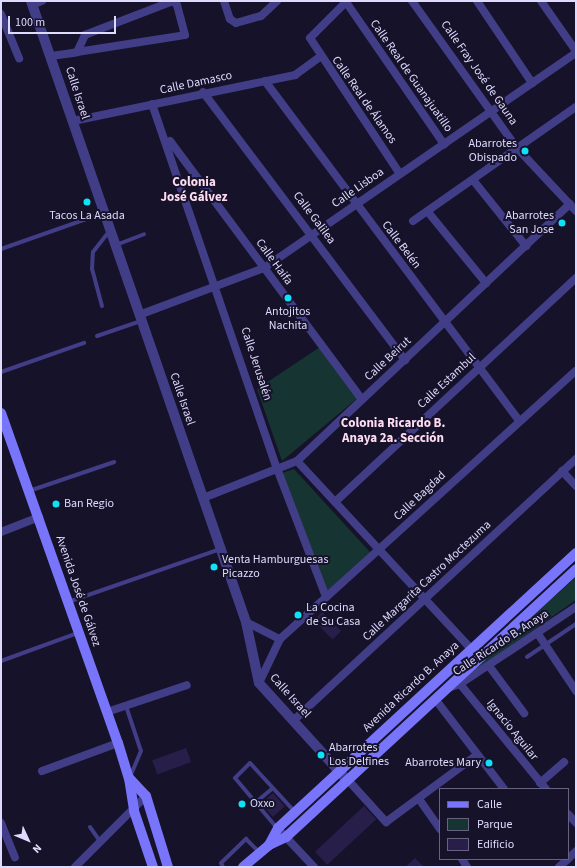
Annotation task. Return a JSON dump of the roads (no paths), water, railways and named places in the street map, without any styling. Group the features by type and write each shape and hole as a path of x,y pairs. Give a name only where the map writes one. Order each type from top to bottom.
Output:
{"main road":[{"name":"Avenida José de Gálvez","path":"1,413 118,743 129,778 134,811 153,867"},
{"name":"Avenida Ricardo B. Anaya","path":"269,845 278,828 576,554"},
{"name":"Avenida Ricardo B. Anaya","path":"243,867 269,845 286,837 576,569"},
{"name":"Avenida José de Gálvez","path":"129,778 146,796 168,867"}],"street":[{"path":"32,3 42,1"},
{"path":"51,56 77,52 185,35 177,5 173,1 85,35 77,52"},
{"path":"224,1 230,18 236,23 261,16 277,1"},
{"name":"Calle Fray José de Gauna","path":"412,1 517,148 576,211"},
{"path":"477,1 532,83"},
{"path":"541,1 576,52"},
{"name":"Calle Real de Álamos","path":"346,2 310,38 320,57 400,174"},
{"name":"Calle Real de Guanajuatillo","path":"346,2 444,144"},
{"name":"Calle Israel","path":"32,3 246,622 259,682 348,780"},
{"path":"1,14 19,58"},
{"name":"Calle Lisboa","path":"140,318 264,268 576,52"},
{"name":"Calle Damasco","path":"73,121 203,92 265,82 295,75 320,57"},
{"name":"Calle Belén","path":"265,82 519,421"},
{"name":"Calle Galilea","path":"203,92 405,360"},
{"path":"152,104 167,138"},
{"path":"413,221 474,180 576,107"},
{"name":"Calle Haifa","path":"167,138 362,400"},
{"name":"Calle Jerusalén","path":"167,138 183,198 217,286 278,471 326,597"},
{"path":"474,180 526,246"},
{"name":"Calle Beirut","path":"203,498 278,471 297,461 570,204"},
{"path":"428,212 486,283"},
{"name":"Calle Estambul","path":"335,502 478,367 576,278"},
{"name":"Calle Bagdad","path":"259,682 280,639 576,371"},
{"name":"Calle Margarita Castro Moctezuma","path":"294,720 426,600 576,458"},
{"path":"297,461 471,649"},
{"path":"562,471 576,486"},
{"path":"1,532 39,517"},
{"name":"Calle Ricardo B. Anaya","path":"439,680 446,688 460,684 576,608"},
{"path":"246,622 280,639"},
{"path":"538,634 573,678 576,691"},
{"path":"489,666 524,713"},
{"name":"Ignacio Aguilar","path":"460,684 543,786"},
{"path":"107,712 187,685"},
{"path":"435,699 503,788"},
{"path":"42,770 118,743"},
{"path":"348,780 386,822 477,755"},
{"path":"543,786 564,762"},
{"path":"75,867 101,844 134,811 146,796"},
{"path":"419,799 439,827"},
{"path":"569,815 576,823"},
{"path":"1,824 15,857"},
{"path":"278,828 314,867"},
{"path":"559,867 567,860"}],"lane":[{"path":"1,249 104,213"},
{"path":"102,306 92,269 93,252 110,230"},
{"path":"115,246 144,234"},
{"path":"97,336 140,318"},
{"path":"1,372 84,343"},
{"path":"29,491 114,462"},
{"path":"68,602 220,549"},
{"path":"527,657 576,624"},
{"path":"1,661 79,633"},
{"path":"126,706 141,751 129,778"},
{"path":"278,828 234,778 250,763 295,812"},
{"path":"255,803 273,788"},
{"path":"90,827 101,844"},
{"path":"224,867 221,863 246,839 259,852"}],"place":[{"name":"Abarrotes Obispado","path":"525,151"},
{"name":"Tacos La Asada","path":"87,202"},
{"name":"Abarrotes San Jose","path":"562,223"},
{"name":"Antojitos Nachita","path":"288,298"},
{"name":"Ban Regio","path":"56,504"},
{"name":"Venta Hamburguesas Picazzo","path":"214,567"},
{"name":"La Cocina de Su Casa","path":"298,615"},
{"name":"Abarrotes Los Delfines","path":"321,755"},
{"name":"Abarrotes Mary","path":"489,763"},
{"name":"Oxxo","path":"242,804"}],"district":[{"name":"Colonia José Gálvez","path":"194,190"},
{"name":"Colonia Ricardo B. Anaya 2a. Sección","path":"393,432"}]}
